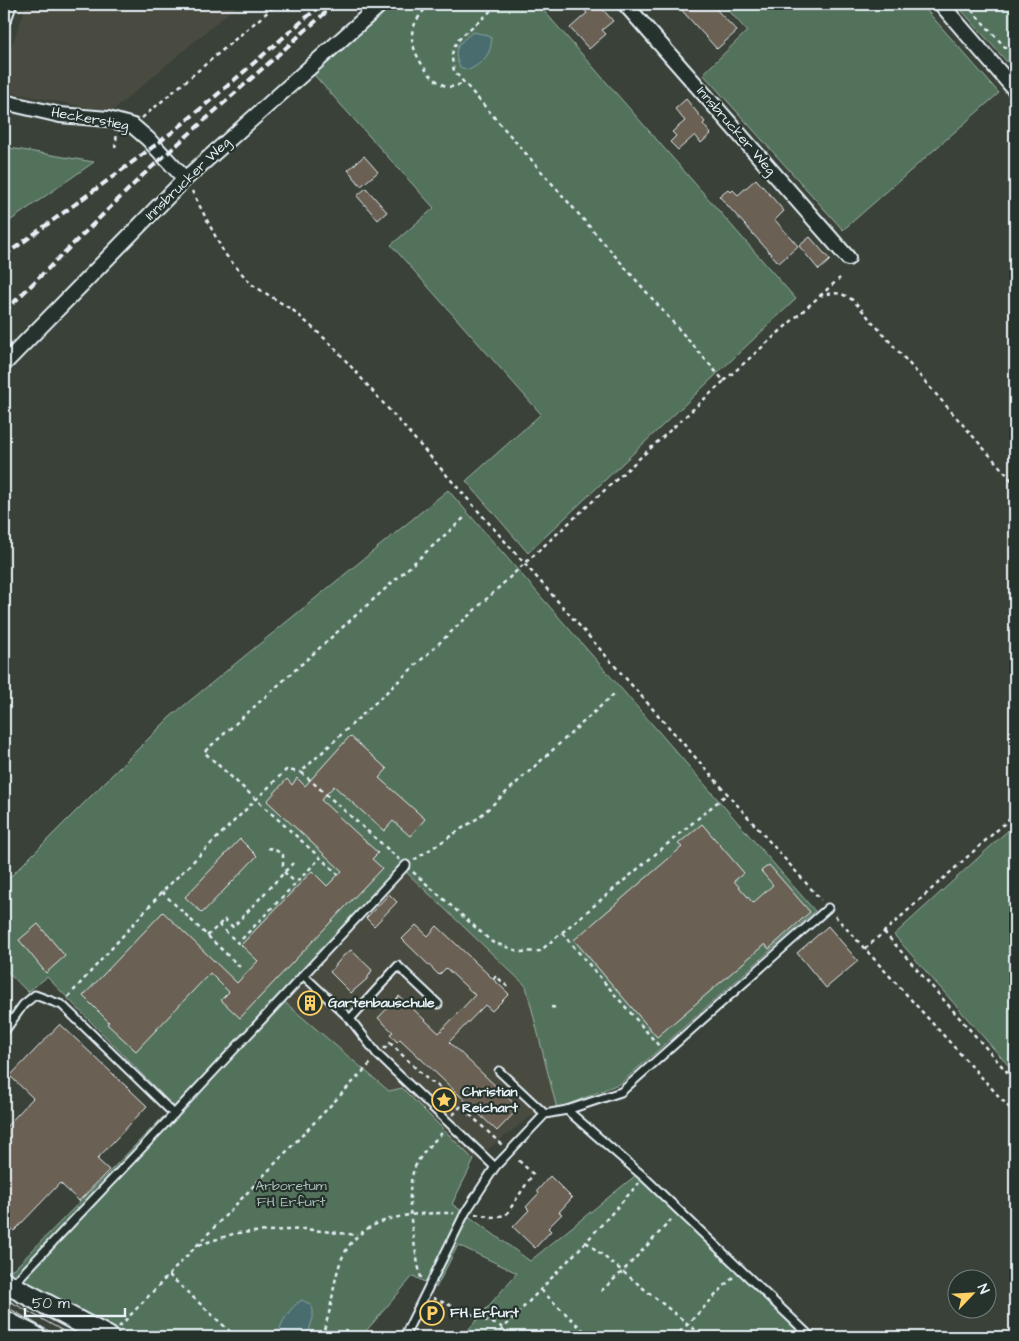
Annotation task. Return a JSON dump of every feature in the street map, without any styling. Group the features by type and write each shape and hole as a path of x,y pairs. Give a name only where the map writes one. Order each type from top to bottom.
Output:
{"main road":[{"path":"9,1284 112,1334"},
{"path":"4,1321 35,1337"}],"street":[{"path":"4,18 9,4"},
{"name":"Innsbrucker Weg","path":"4,364 185,179 381,4"},
{"name":"Innsbrucker Weg","path":"625,4 848,258"},
{"path":"941,4 1015,90"},
{"name":"Heckerstieg","path":"4,102 60,115 108,119 133,126 148,139 185,179"}],"lane":[{"path":"9,1284 19,1278 406,865"},
{"path":"404,1337 466,1213 495,1167 544,1114 567,1110 621,1092 828,908"},
{"path":"350,1019 398,966 438,1004"},
{"path":"303,975 350,1019 378,1055 495,1167"},
{"path":"4,1032 24,1005 35,995 62,1005 174,1114"},
{"path":"499,1071 544,1114"},
{"path":"567,1110 644,1177 811,1337"}],"path":[{"path":"133,126 278,4"},
{"path":"430,4 412,30 413,47 424,69 433,78 446,86 464,83"},
{"path":"966,4 1015,58"},
{"path":"494,5 484,18 459,40 452,54 454,71 724,380"},
{"path":"195,195 224,253 251,284 294,311 332,345 828,908 1015,1114"},
{"path":"301,772 724,380 840,278"},
{"path":"819,296 843,293 854,301 1015,484"},
{"path":"339,876 204,752 465,517"},
{"path":"406,865 478,818 614,694"},
{"path":"62,1005 162,892 286,770 301,772 492,942 521,952 540,951 727,794"},
{"path":"865,949 1015,814"},
{"path":"268,848 274,849 283,856 283,867 296,883"},
{"path":"219,925 238,943 320,858"},
{"path":"207,936 224,919 233,927 292,863"},
{"path":"162,892 242,969"},
{"path":"884,932 1015,1081"},
{"path":"562,933 665,1053"},
{"path":"494,979 496,976 509,988"},
{"path":"551,1007 559,1008"},
{"path":"112,1334 390,1043 430,1082 436,1084 460,1108 461,1106 533,1174 506,1215 493,1217 466,1213 411,1214 392,1218 374,1225 357,1235 343,1255 334,1284 331,1306 322,1337"},
{"path":"460,1108 426,1149 414,1168 410,1186 414,1245 425,1294 504,1328"},
{"path":"495,1337 586,1242 644,1177"},
{"path":"600,1291 623,1271 679,1211"},
{"path":"197,1245 236,1233 304,1229 357,1235"},
{"path":"586,1242 704,1337"},
{"path":"674,1337 739,1270"},
{"path":"169,1274 236,1337"},
{"path":"541,1290 590,1337"}],"shaded area":[{"path":"27,4 239,4 111,112 4,91 4,66"},
{"path":"404,870 526,986 557,1109 530,1117 474,1160 402,1088 389,1091 281,999"}],"green space":[{"path":"394,4 538,4 796,299 528,553 466,481 541,414 391,245 434,208 314,75"},
{"path":"723,4 921,4 999,93 843,230 703,74 747,31"},
{"path":"956,4 1015,4 1015,71"},
{"path":"4,147 94,162 4,225"},
{"name":"Arboretum FH Erfurt","path":"448,490 815,911 621,1083 557,1109 526,986 405,871 281,999 389,1091 402,1088 474,1160 452,1204 530,1261 636,1175 804,1337 462,1337 517,1273 458,1245 436,1288 413,1276 361,1337 124,1337 6,1272 16,1267 162,1118 176,1109 47,977 28,992 4,969 4,883 170,717"},
{"path":"1015,824 1015,1073 894,935"}],"water":[{"path":"473,32 487,35 491,38 491,43 490,49 482,62 468,70 460,67 456,51 460,43"},
{"path":"302,1300 311,1305 313,1310 313,1318 307,1337 278,1337 286,1316"}],"building":[{"path":"579,4 598,4 613,21 602,30 606,34 589,49 570,28 587,13"},
{"path":"676,4 711,4 737,31 717,49"},
{"path":"686,99 705,122 703,124 711,134 701,143 695,135 678,150 670,142 676,136 672,132 685,121 675,109"},
{"path":"364,156 378,172 361,186 348,170"},
{"path":"756,179 784,211 775,220 798,246 779,263 719,196 728,189 731,192 733,190 738,195"},
{"path":"366,188 387,212 378,220 357,196"},
{"path":"810,237 830,260 819,270 799,246"},
{"path":"350,736 387,769 379,778 425,819 410,836 393,821 384,831 334,786 321,800 378,853 372,859 382,868 240,1018 221,1000 229,992 210,973 136,1051 107,1024 109,1022 83,996 163,912 237,983 258,961 241,945 312,871 327,886 342,871 267,801 287,779 292,785 297,778 305,786"},
{"path":"702,824 744,873 734,881 753,903 773,885 761,871 769,865 810,912 769,949 765,944 657,1037 574,940 682,847 678,844"},
{"path":"240,839 257,856 202,913 185,897"},
{"path":"389,894 397,902 374,926 366,918"},
{"path":"38,924 65,956 46,973 19,940"},
{"path":"416,925 428,936 437,926 509,994 492,1011 485,1005 449,1042 519,1108 497,1131 400,1039 397,1042 390,1034 393,1032 378,1018 399,996 439,1033 475,995 446,968 439,975 402,939"},
{"path":"828,926 858,961 826,988 797,953"},
{"path":"351,950 372,970 367,979 351,993 330,972 343,956"},
{"name":"Gartenbauschule","path":"309,993 320,1004 312,1013 300,1002"},
{"path":"60,1024 147,1106 97,1159 109,1170 79,1201 60,1183 14,1231 4,1221 4,1129 33,1098 10,1076"},
{"path":"550,1176 572,1198 559,1212 562,1214 548,1228 551,1231 535,1248 513,1227 529,1210 526,1207 539,1193 537,1191"}],"tram line":[{"path":"4,1298 74,1337"},
{"path":"12,1310 56,1335"}],"railway":[{"path":"4,256 175,130 322,4"},
{"path":"4,312 143,175 335,4"}],"place":[{"name":"Gartenbauschule","path":"310,1003"},
{"name":"Christian Reichart","path":"444,1100"},
{"name":"FH Erfurt","path":"432,1313"}]}
